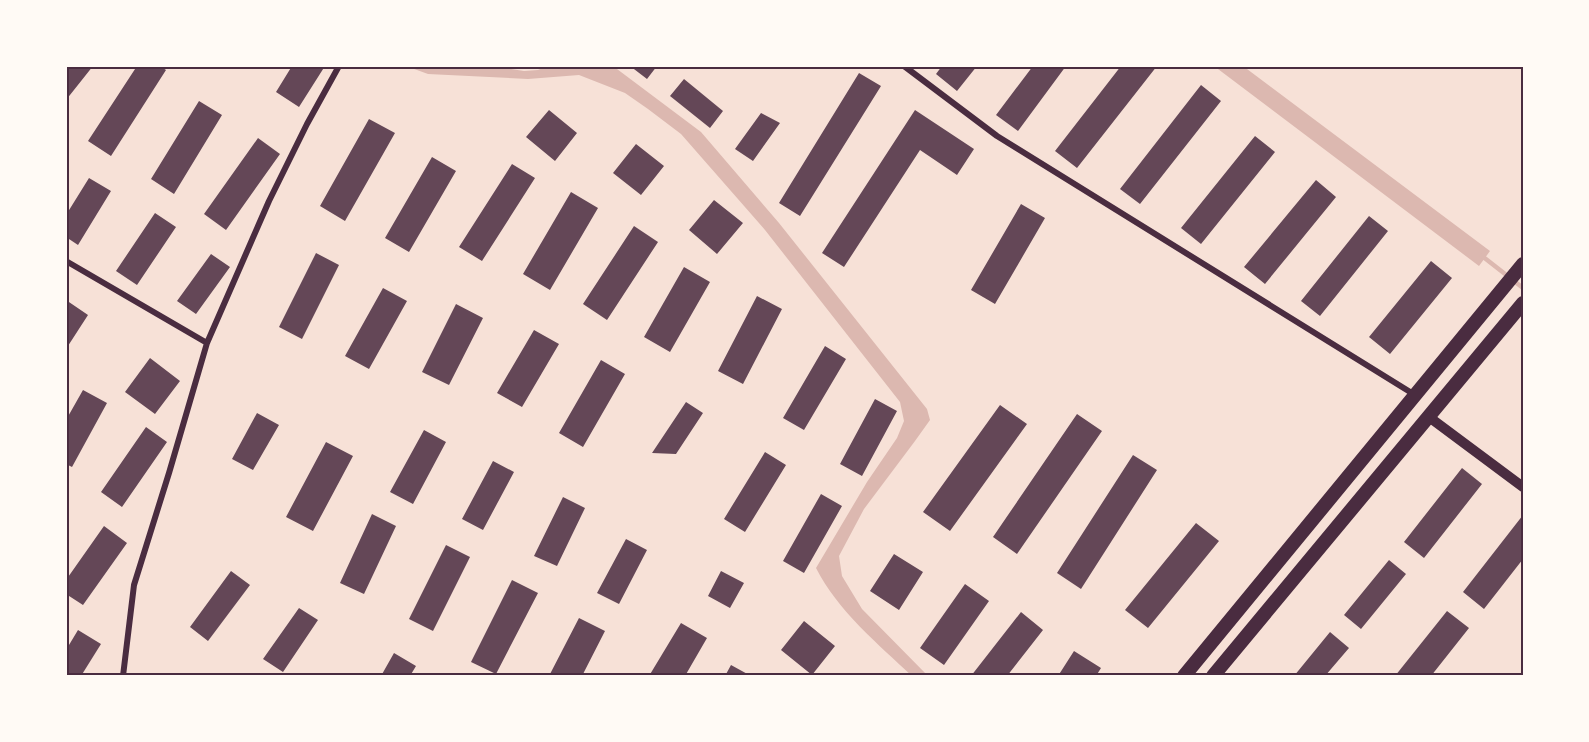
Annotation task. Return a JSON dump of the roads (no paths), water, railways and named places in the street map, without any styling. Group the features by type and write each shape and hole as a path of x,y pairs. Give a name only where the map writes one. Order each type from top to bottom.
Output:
{"main road":[{"path":"1184,676 1521,267"},
{"path":"1214,676 1522,304"}],"street":[{"path":"123,676 134,585 207,343 269,201 339,66"},
{"path":"904,66 997,136 1415,395"},
{"path":"66,261 207,343"},
{"path":"1429,417 1523,487"}],"waterway":[{"path":"1482,256 1523,288"}]}
